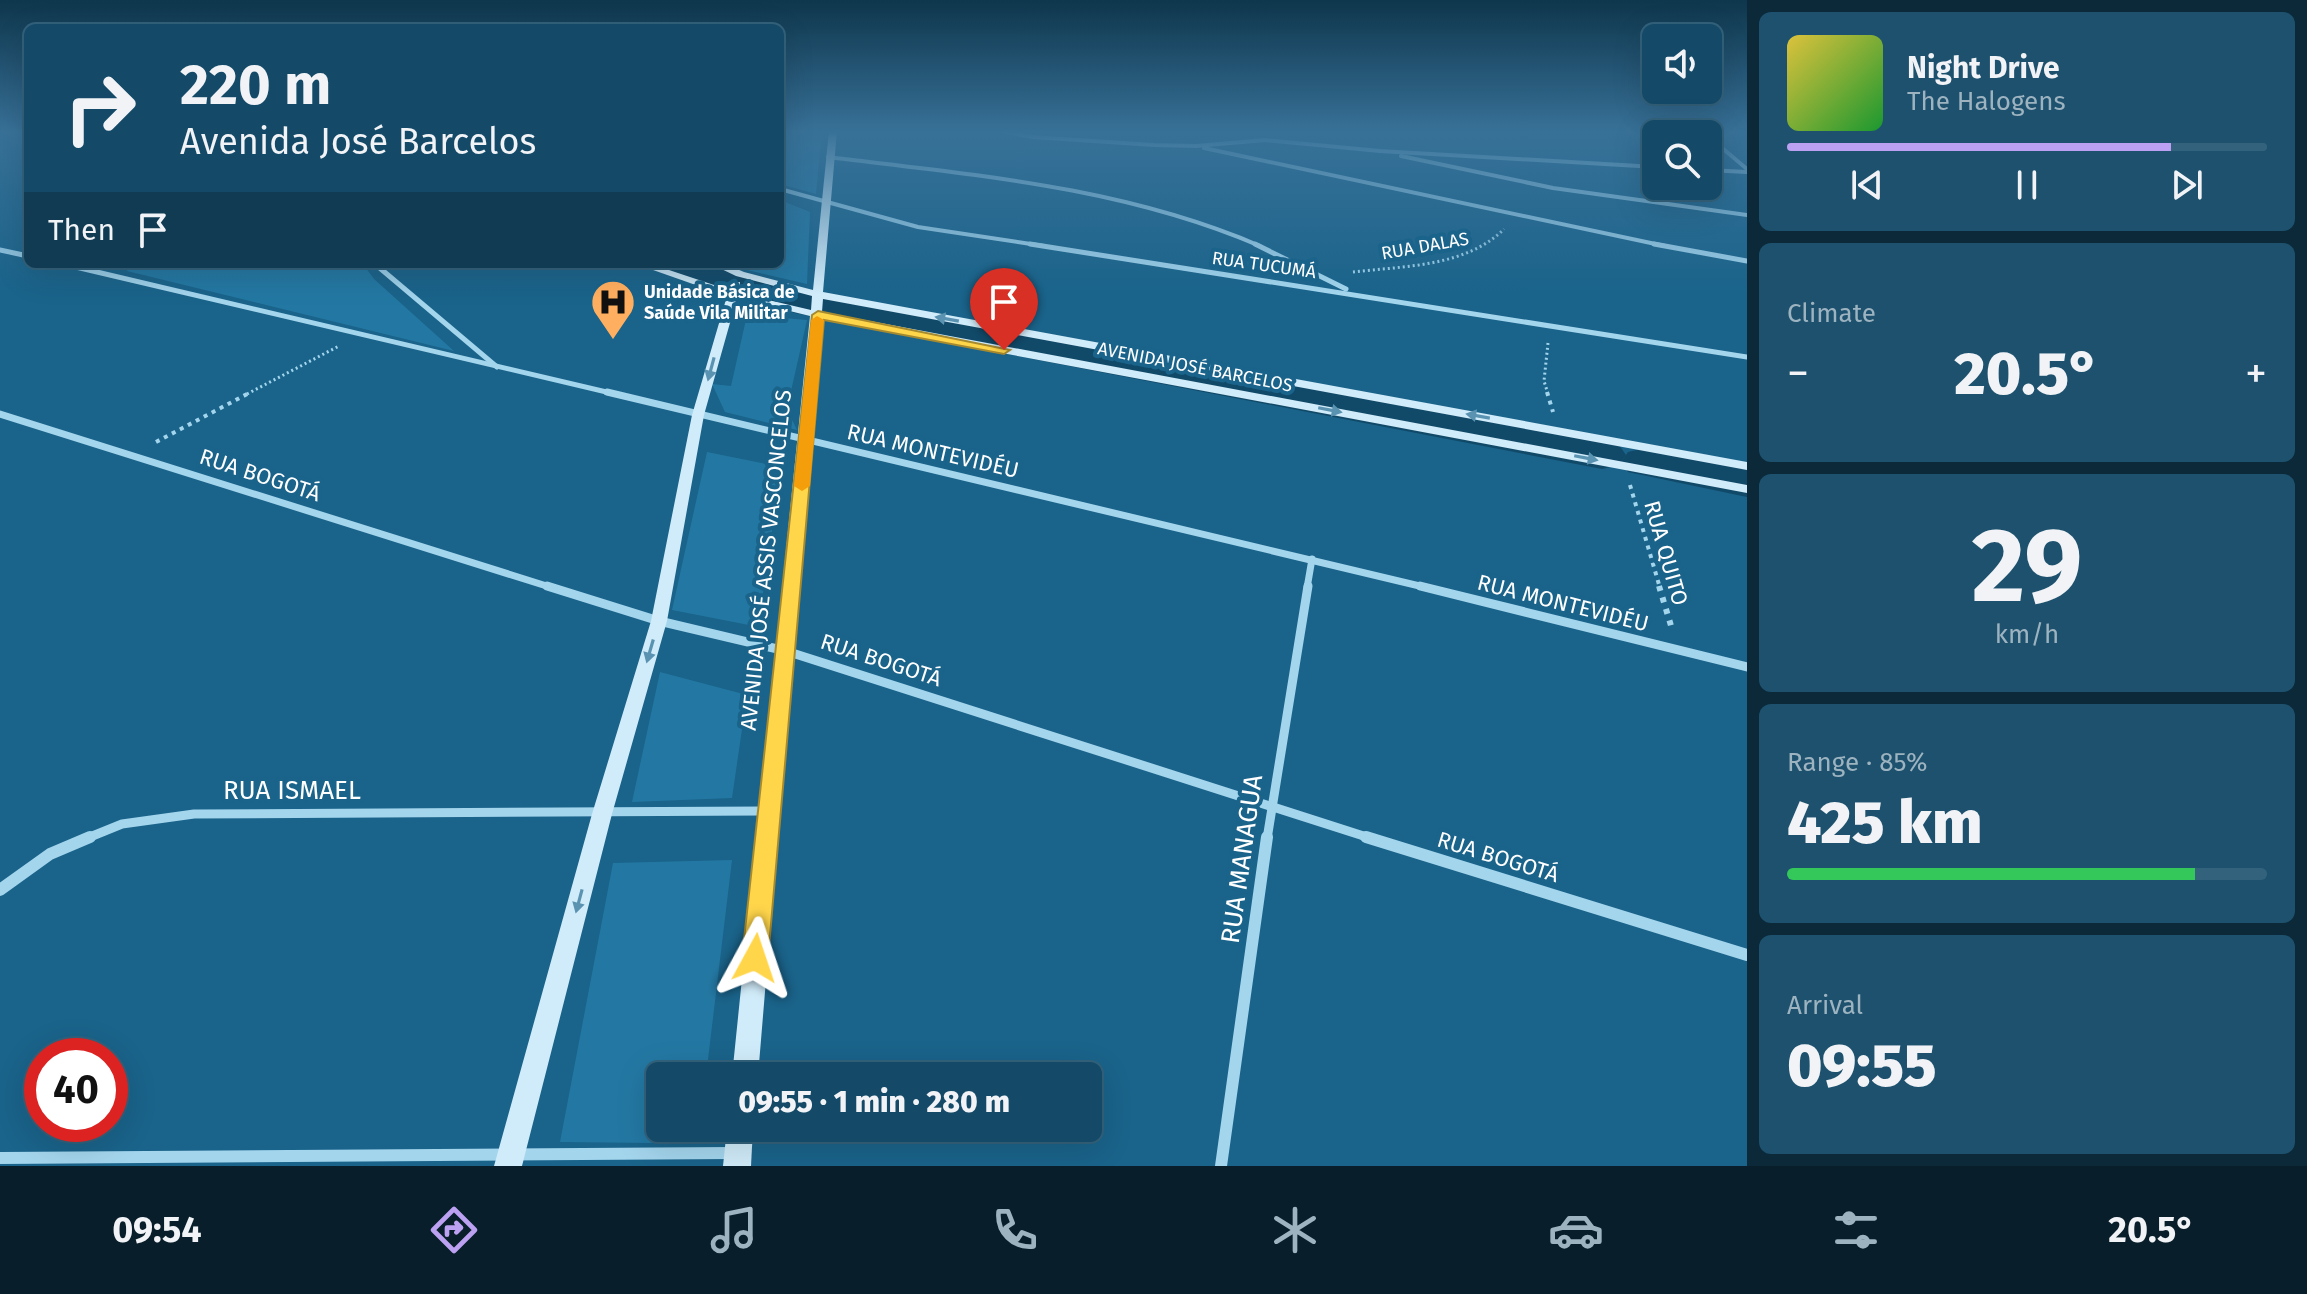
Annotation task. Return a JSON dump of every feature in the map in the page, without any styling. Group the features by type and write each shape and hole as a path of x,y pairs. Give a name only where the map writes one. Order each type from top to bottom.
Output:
{"street":[{"name":"AVENIDA JOSÉ ASSIS VASCONCELOS","path":"746,1062 819,304 827,185"},
{"path":"1040,185 1125,201 1219,229 1353,292"},
{"path":"1375,185 1747,261"},
{"path":"1541,185 1747,215"},
{"name":"RUA TUCUMÁ","path":"784,190 918,227 1353,292 1747,357"},
{"path":"0,250 24,255"},
{"name":"RUA MONTEVIDÉU","path":"81,268 501,370 1312,559 1747,667"},
{"path":"107,274 109,268"},
{"path":"380,268 501,370"},
{"name":"AVENIDA JOSÉ BARCELOS","path":"665,268 737,280 819,304 1747,489"},
{"path":"510,1160 602,814 659,621 698,415 737,280"},
{"name":"AVENIDA JOSÉ BARCELOS","path":"737,280 819,304 1747,466"},
{"name":"RUA BOGOTÁ","path":"0,414 659,621 786,651 1271,808 1747,955"},
{"name":"RUA MANAGUA","path":"1221,1166 1271,808 1312,559"},
{"path":"602,814 768,811"},
{"name":"RUA ISMAEL","path":"0,890 50,854 122,824 194,814 602,814"},
{"path":"0,1158 510,1160 739,1149"}],"path":[{"name":"RUA DALAS","path":"1325,277 1475,252 1499,238 1514,216"},
{"path":"1549,326 1544,381 1559,431"},
{"path":"132,455 361,335"},
{"name":"RUA QUITO","path":"1624,465 1678,651"}],"shaded area":[{"path":"785,185 817,185 816,194"},
{"path":"784,202 810,212 807,284 747,270 784,268"},
{"path":"128,268 366,268 374,279 454,351 127,271"},
{"path":"747,315 807,320 787,409 797,430 725,412 712,384 731,386"},
{"path":"707,452 781,467 764,589 754,626 672,610"},
{"path":"660,672 747,695 732,798 632,802"},
{"path":"732,860 708,1062 646,1062 646,1142 655,1142 652,1143 560,1142 613,863"}],"waterway":[{"path":"685,268 795,302 1602,455"},
{"path":"1645,462 1747,482"}],"slow traffic":[{"path":"802,486 817,320"}],"place":[{"name":"Unidade Básica de Saúde Vila Militar","path":"613,341"}],"route":[{"path":"755,958 818,315 1004,350"}]}
